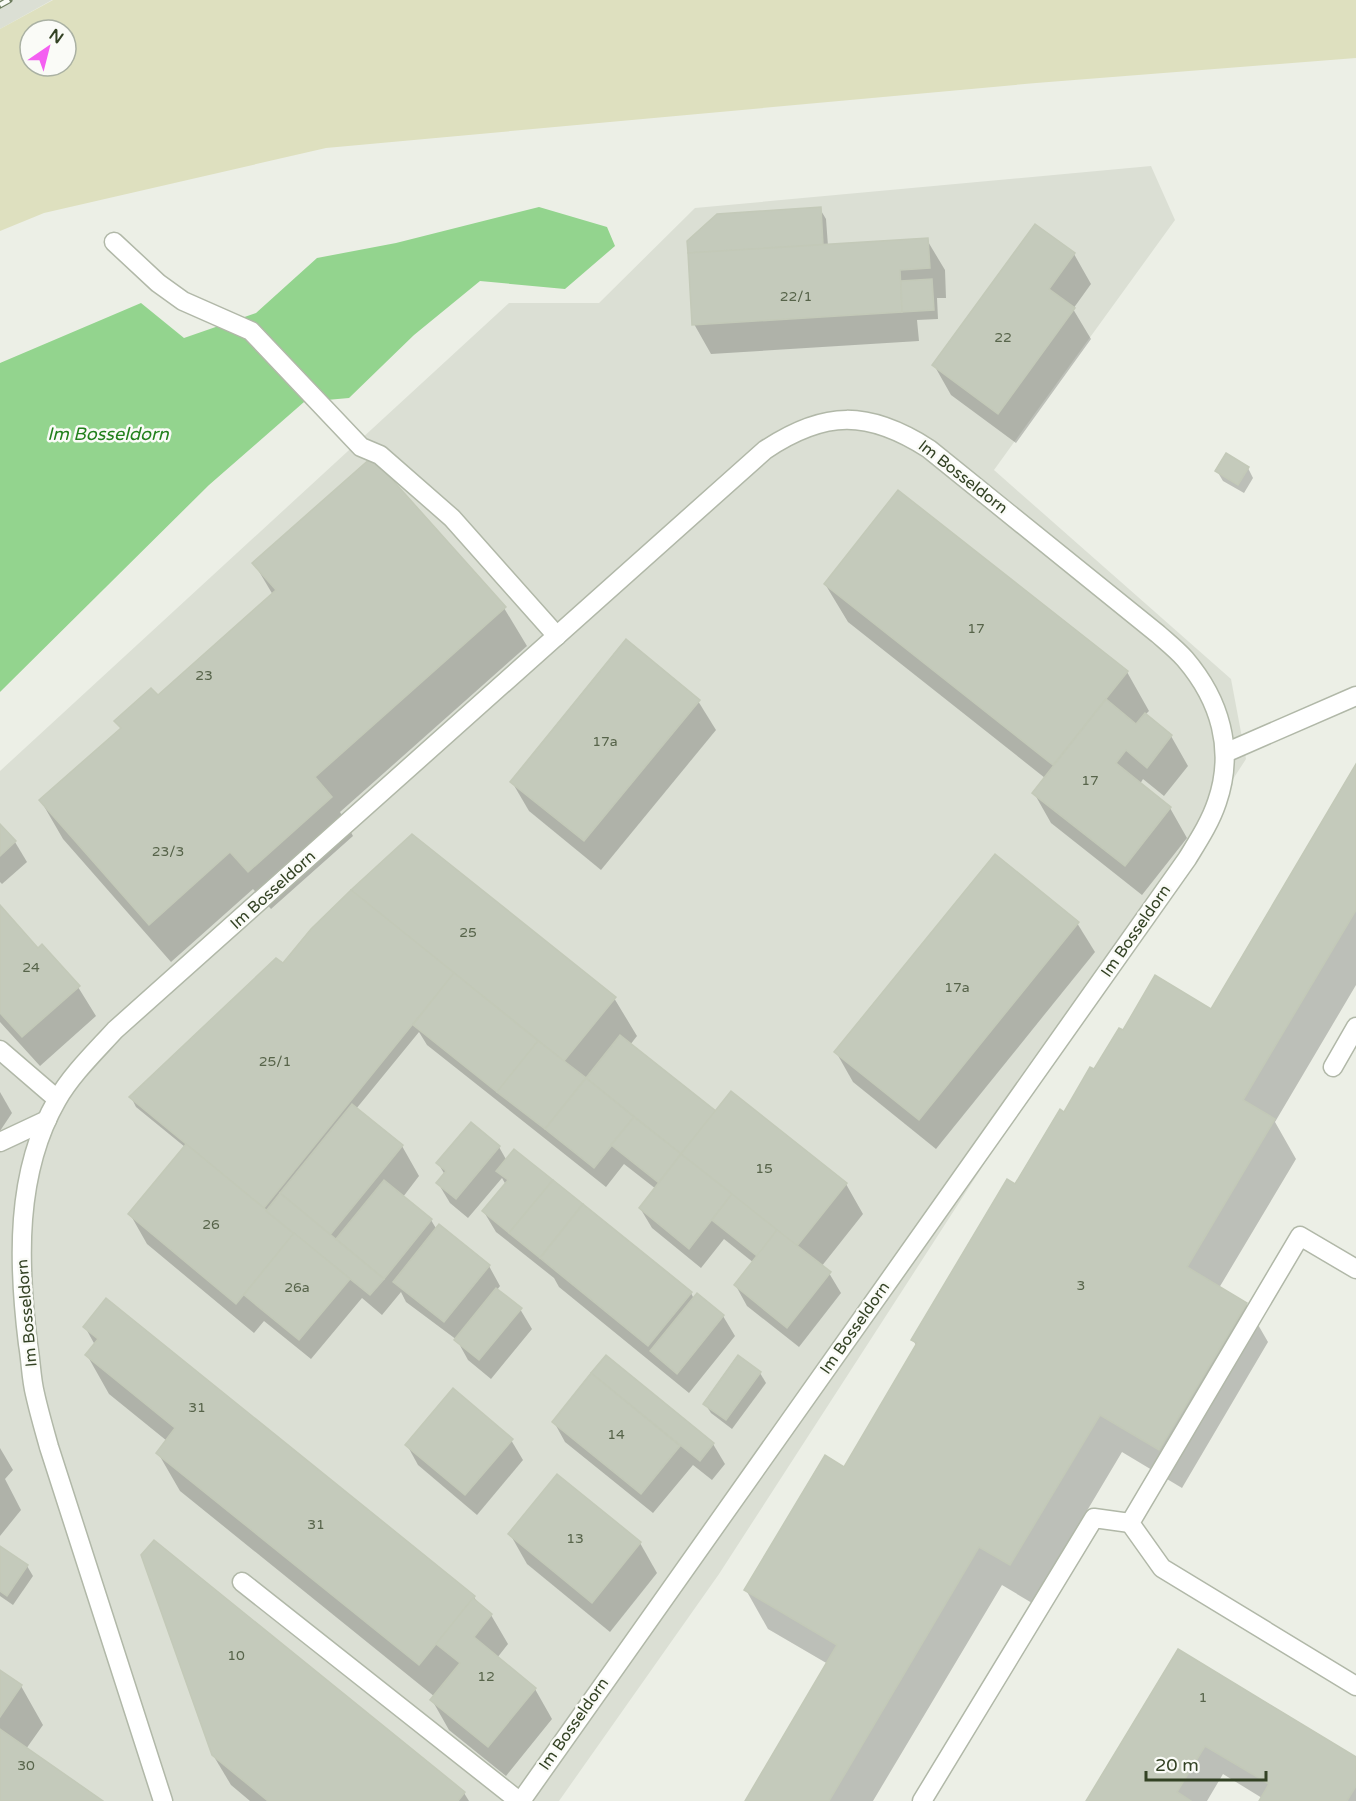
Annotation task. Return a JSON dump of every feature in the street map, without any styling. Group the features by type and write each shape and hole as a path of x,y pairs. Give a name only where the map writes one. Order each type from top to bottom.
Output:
{"street":[{"path":"114,242 158,283 183,301 251,331 361,447 380,455 452,518 557,636"},
{"name":"Im Bosseldorn","path":"163,1801 52,1458 34,1393 25,1316 21,1242 31,1164 57,1099 83,1065 115,1030 773,444 789,434 821,422 853,419 879,423 906,434 929,449 1178,652 1205,687 1216,706 1222,728 1225,753 1218,801 1207,826 1187,859 520,1801"},
{"path":"1225,753 1356,696"},
{"path":"1333,1067 1356,1027"},
{"path":"0,1050 57,1099"},
{"path":"0,1142 47,1120"},
{"path":"1130,1523 1300,1236 1356,1269"},
{"path":"922,1801 1094,1518 1130,1523 1162,1568 1356,1686"},
{"path":"242,1582 520,1801"}],"shaded area":[{"path":"0,0 52,0 18,18 0,29"},
{"path":"53,0 1356,0 1356,58 1036,83 326,148 44,213 0,231 0,29 18,19 18,78 78,78 78,18 20,18"},
{"path":"1151,166 1175,220 994,470 1231,679 1246,759 719,1574 559,1801 0,1801 0,771 509,303 599,303 695,208"}],"water":[{"name":"Im Bosseldorn","path":"539,207 607,227 615,246 565,289 480,281 414,335 349,398 304,402 209,485 0,692 0,363 141,303 184,338 256,313 317,258 396,243"}],"building":[{"path":"821,207 823,245 688,253 687,241 717,214"},
{"path":"1035,224 1075,253 1049,289 1075,308 998,414 932,365"},
{"path":"928,238 930,268 900,270 902,312 692,325 688,253"},
{"path":"932,279 934,310 902,312 901,281"},
{"path":"1226,453 1249,467 1238,485 1215,471"},
{"path":"372,457 506,607 315,777 332,797 248,872 230,852 149,925 39,800 121,728 114,721 151,688 158,695 276,590 252,563"},
{"path":"898,490 1128,671 1053,765 824,584"},
{"path":"626,639 700,700 584,841 510,782"},
{"path":"1106,699 1136,724 1145,713 1172,735 1147,768 1126,750 1116,763 1171,807 1125,866 1032,793"},
{"path":"1356,764 1356,910 1243,1100 1275,1119 1187,1267 1247,1303 1159,1450 1100,1415 1010,1565 979,1547 829,1801 745,1801 837,1645 744,1590 825,1455 844,1467 917,1343 911,1340 1007,1179 1015,1184 1060,1109 1064,1112 1090,1067 1094,1069 1119,1028 1123,1030 1155,975 1211,1009"},
{"path":"0,824 16,841 0,856"},
{"path":"412,834 616,997 564,1061 351,890"},
{"path":"995,854 1079,922 919,1120 834,1052"},
{"path":"351,890 454,973 264,1208 129,1097 276,958 283,963 311,929"},
{"path":"0,905 38,948 42,944 80,986 22,1037 0,1013"},
{"path":"454,973 538,1041 497,1092 413,1025"},
{"path":"620,1035 716,1111 681,1154 586,1078"},
{"path":"538,1041 586,1078 545,1129 497,1092"},
{"path":"586,1078 634,1117 594,1168 545,1129"},
{"path":"731,1091 847,1183 797,1246 681,1154"},
{"path":"352,1104 403,1145 330,1235 280,1193"},
{"path":"634,1117 681,1154 659,1183 611,1145"},
{"path":"471,1122 500,1146 456,1199 436,1183 446,1171 436,1163"},
{"path":"186,1144 294,1233 236,1304 128,1214"},
{"path":"514,1149 553,1180 509,1233 482,1211 508,1180 496,1171"},
{"path":"681,1154 732,1194 689,1249 639,1208"},
{"path":"384,1180 432,1219 384,1279 336,1239"},
{"path":"553,1180 583,1204 540,1258 509,1233"},
{"path":"280,1193 384,1279 370,1295 266,1211"},
{"path":"732,1194 777,1230 757,1256 712,1220"},
{"path":"583,1204 692,1292 648,1346 540,1258"},
{"path":"439,1224 490,1265 444,1322 393,1282"},
{"path":"777,1230 831,1272 787,1328 734,1285"},
{"path":"294,1233 350,1279 299,1340 244,1295"},
{"path":"496,1288 522,1308 479,1360 454,1340"},
{"path":"697,1293 724,1315 677,1374 650,1351"},
{"path":"106,1298 475,1596 419,1665 156,1453 175,1428 85,1355 98,1339 83,1327"},
{"path":"606,1355 714,1443 700,1461 591,1373"},
{"path":"738,1355 761,1372 726,1420 703,1404"},
{"path":"591,1373 680,1446 641,1494 552,1422"},
{"path":"453,1388 513,1439 465,1495 405,1445"},
{"path":"557,1474 641,1542 592,1603 508,1534"},
{"path":"154,1540 465,1792 458,1801 268,1801 212,1755 141,1555"},
{"path":"0,1546 28,1565 7,1596 0,1591"},
{"path":"473,1598 492,1614 474,1637 536,1688 488,1747 430,1700 460,1663 436,1644"},
{"path":"1178,1649 1356,1757 1356,1786 1347,1801 1259,1801 1269,1784 1205,1746 1177,1792 1191,1801 1086,1801"},
{"path":"0,1670 22,1685 0,1717"},
{"path":"0,1729 103,1801 0,1801"}],"railway":[{"path":"0,5 9,0"}]}
